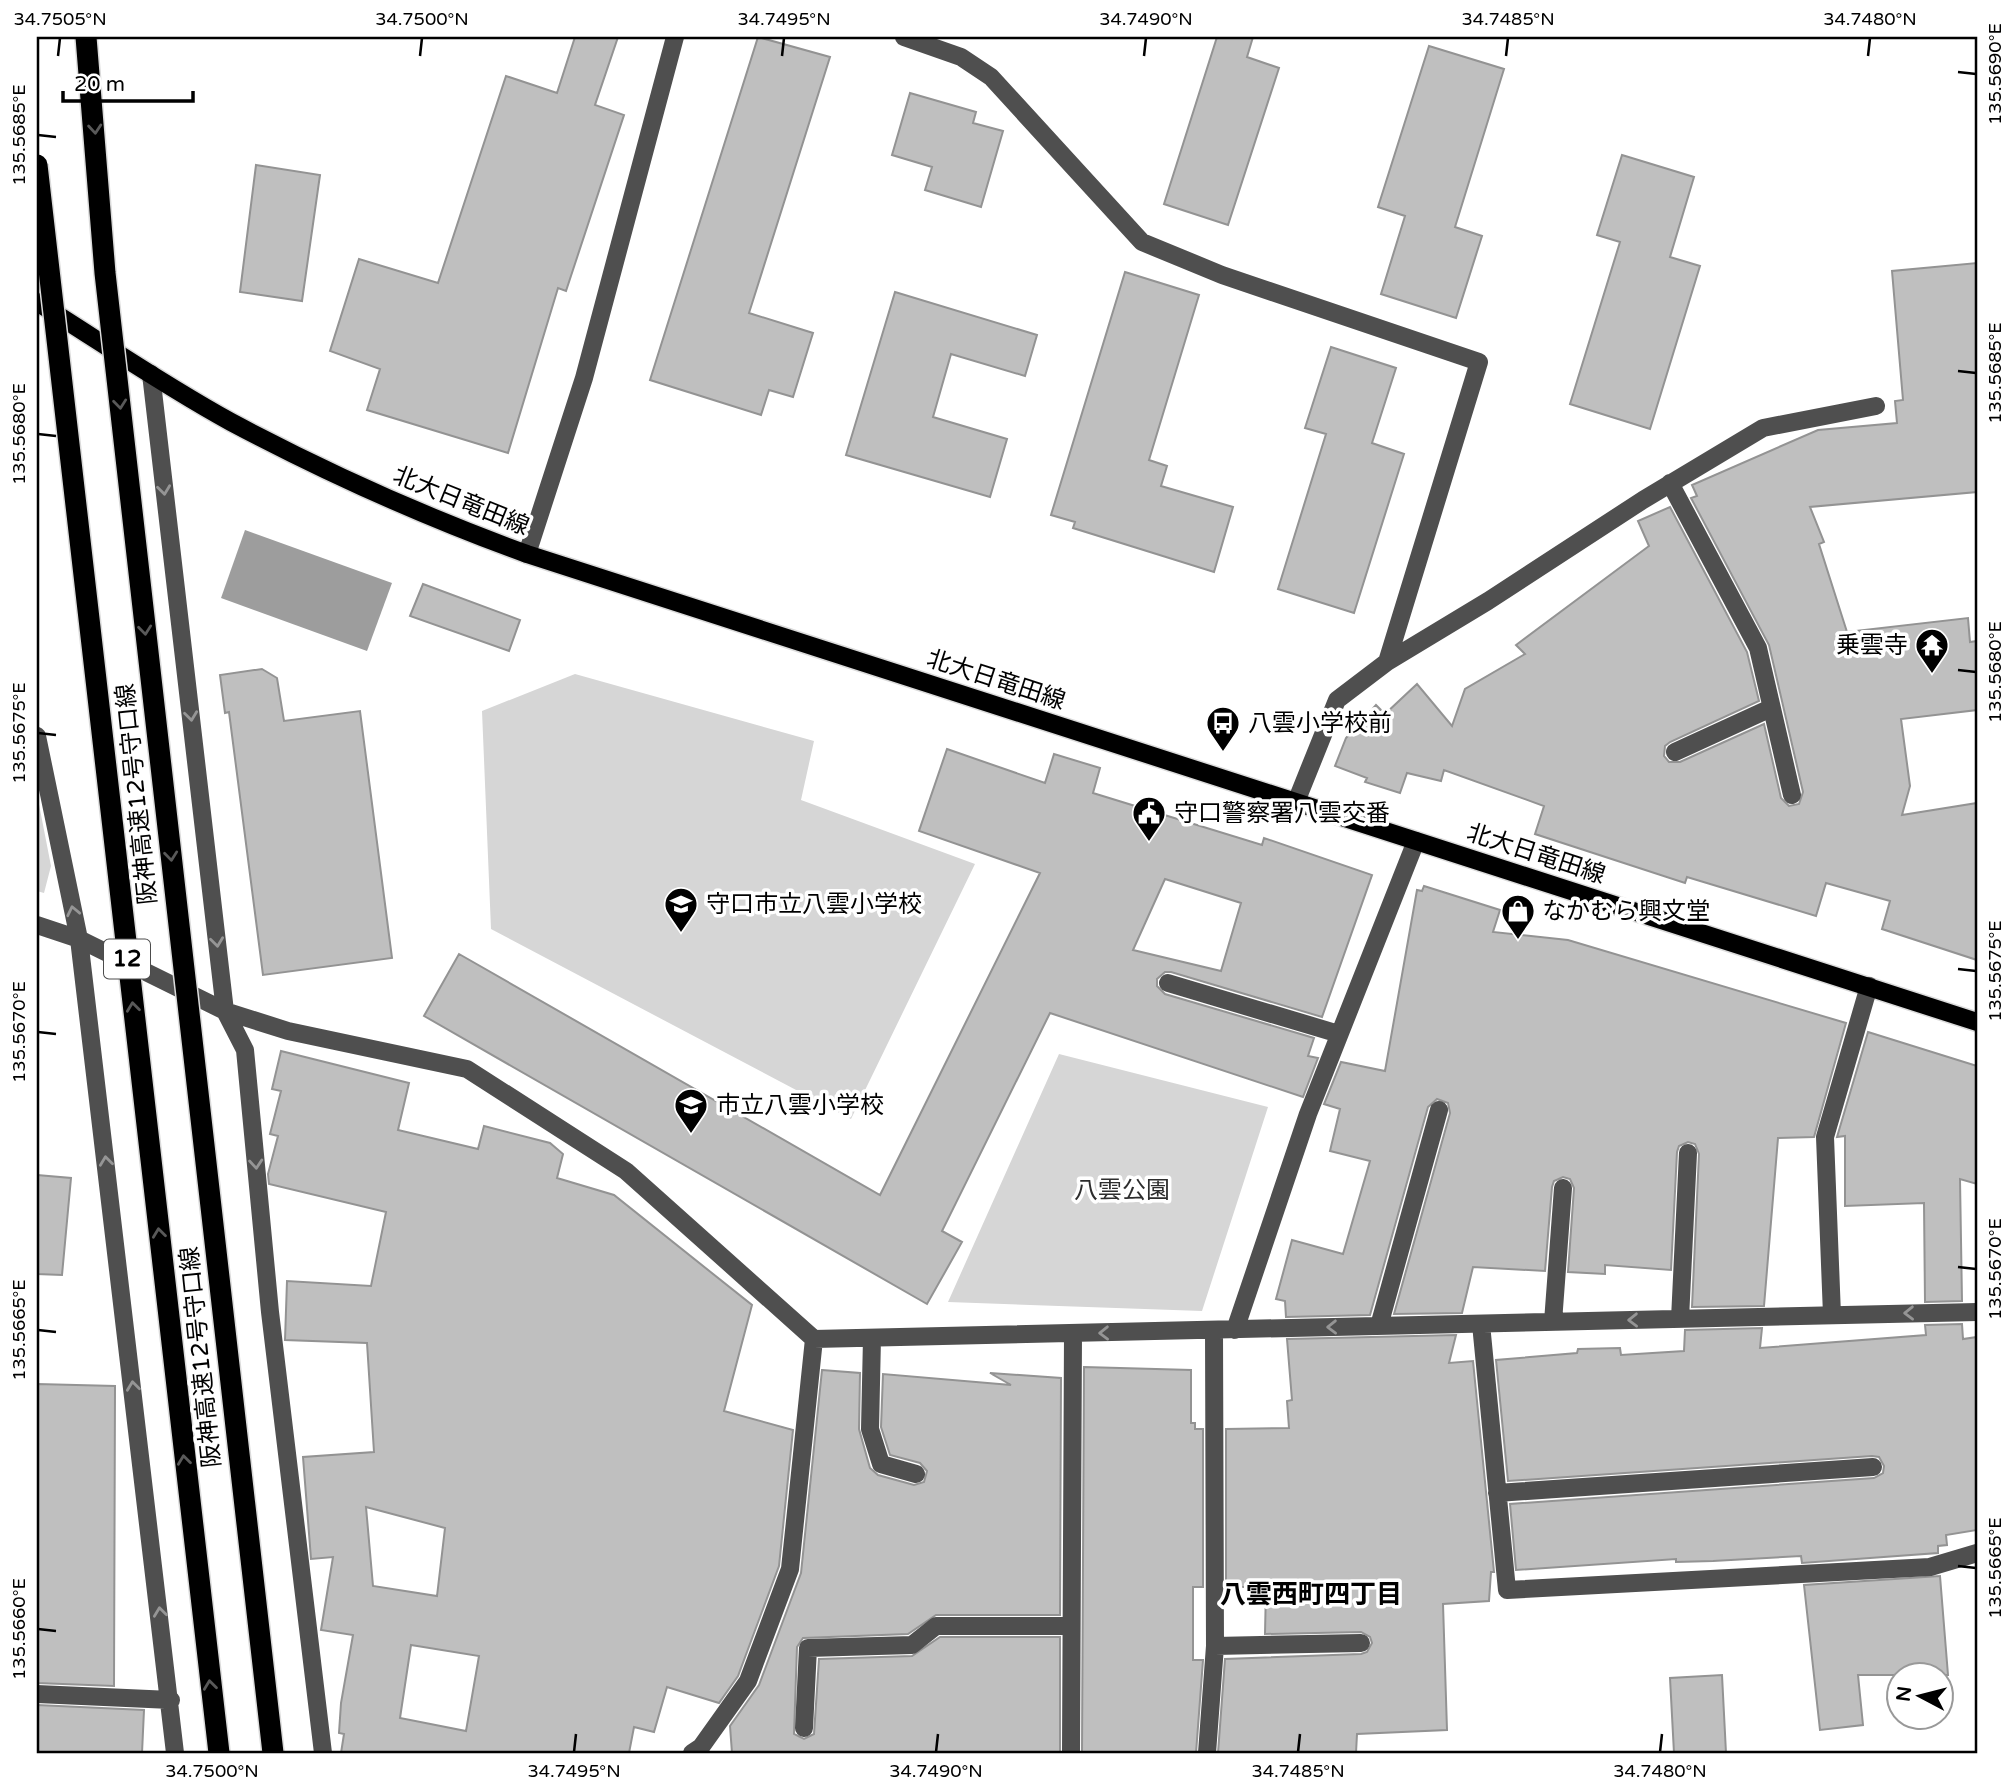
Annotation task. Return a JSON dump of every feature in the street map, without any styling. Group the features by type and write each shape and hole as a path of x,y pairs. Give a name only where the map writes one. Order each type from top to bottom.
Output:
{"highway":[{"name":"阪神高速12号守口線","path":"86,37 105,273 272,1753"},
{"name":"阪神高速12号守口線","path":"37,165 219,1753"}],"main road":[{"name":"北大日竜田線","path":"37,302 229,420 357,486 527,554 1977,1022"}],"street":[{"path":"527,554 584,378 675,37"},
{"path":"904,37 961,57 991,77 1142,242 1222,275 1479,362 1387,662"},
{"path":"151,374 225,1011 245,1050 270,1312 323,1753"},
{"path":"1296,802 1337,700 1387,662 1670,483 1763,428 1875,406"},
{"path":"1670,483 1758,648 1792,794"},
{"path":"1675,752 1771,708"},
{"path":"37,736 79,939 171,1700 175,1753"},
{"path":"1234,1329 1308,1114 1416,841"},
{"path":"37,925 79,939 225,1011 288,1031 467,1069 626,1171 814,1339 1977,1312"},
{"path":"1168,983 1339,1034"},
{"path":"1832,1315 1825,1137 1869,986"},
{"path":"1379,1326 1440,1110"},
{"path":"1680,1319 1688,1153"},
{"path":"1553,1322 1563,1188"},
{"path":"1480,1324 1507,1590 1930,1567 1977,1553"},
{"path":"1207,1753 1215,1646 1214,1330"},
{"path":"1070,1753 1073,1334"},
{"path":"872,1338 870,1429 881,1464 916,1474"},
{"path":"701,1751 748,1681 790,1569 814,1339"},
{"path":"1497,1493 1873,1467"},
{"path":"804,1728 808,1648 912,1645 936,1626 1072,1626"},
{"path":"1215,1646 1361,1643"},
{"path":"37,1694 171,1700"}],"green space":[{"path":"575,674 814,741 801,800 975,864 851,1119 491,929 482,711"},
{"path":"37,794 51,866 44,893 37,891"},
{"name":"八雲公園","path":"1059,1054 1268,1107 1202,1311 948,1302"}],"shaded area":[{"path":"245,530 392,583 367,651 221,598"}],"building":[{"path":"575,37 618,37 595,105 624,115 566,291 558,288 508,453 367,410 380,369 330,351 359,259 438,283 506,76 557,93"},
{"path":"758,37 830,57 749,313 813,333 793,397 769,390 761,415 650,380"},
{"path":"1217,37 1253,37 1247,57 1279,68 1228,225 1164,204"},
{"path":"1429,46 1504,69 1455,227 1482,236 1456,318 1381,294 1405,216 1378,207"},
{"path":"910,93 976,112 973,123 1003,131 981,207 925,190 932,167 892,155"},
{"path":"1622,155 1694,177 1670,257 1700,266 1650,429 1570,404 1620,242 1597,235"},
{"path":"256,165 320,175 302,301 240,292"},
{"path":"1977,263 1977,492 1810,507 1824,542 1819,544 1847,632 1968,618 1970,642 1977,641 1977,710 1901,719 1910,786 1902,815 1977,803 1977,960 1882,929 1890,901 1826,883 1816,916 1687,877 1685,883 1535,834 1544,806 1444,770 1441,781 1407,773 1400,793 1365,782 1367,778 1335,766 1346,738 1376,705 1385,714 1417,684 1452,726 1465,689 1525,654 1516,645 1649,546 1638,521 1670,507 1747,652 1759,701 1670,742 1665,746 1664,756 1669,762 1680,762 1764,724 1781,798 1789,806 1799,804 1803,792 1769,645 1691,498 1697,496 1692,485 1818,430 1897,423 1895,401 1903,400 1892,271"},
{"path":"1125,272 1199,295 1149,460 1167,466 1161,486 1233,507 1214,572 1073,528 1075,522 1051,515"},
{"path":"895,292 1037,335 1025,376 951,354 933,417 1007,439 990,497 846,455"},
{"path":"1331,347 1396,368 1372,443 1404,454 1354,613 1278,589 1326,434 1305,428"},
{"path":"423,584 520,620 509,651 410,616"},
{"path":"262,669 277,678 284,721 360,711 392,958 263,975 229,712 225,713 220,675"},
{"path":"947,749 1045,783 1054,754 1100,768 1093,793 1262,845 1264,838 1372,875 1322,1017 1171,972 1165,972 1157,979 1157,986 1165,994 1314,1038 1308,1056 1318,1058 1303,1097 1050,1013 942,1231 962,1242 927,1304 424,1016 459,954 880,1195 1040,873 919,831","holes":["1165,879 1241,903 1221,971 1133,950"]},
{"path":"1424,886 1500,910 1493,932 1568,940 1846,1023 1814,1137 1778,1138 1764,1306 1692,1307 1699,1154 1695,1144 1688,1142 1679,1146 1677,1152 1671,1270 1605,1265 1605,1274 1568,1272 1574,1188 1570,1179 1563,1177 1554,1181 1552,1187 1545,1271 1473,1267 1462,1313 1394,1314 1450,1113 1448,1103 1437,1099 1428,1107 1370,1315 1286,1317 1285,1301 1276,1299 1292,1240 1343,1254 1370,1161 1330,1151 1340,1109 1324,1104 1341,1062 1385,1071 1417,890 1422,891"},
{"path":"1868,1032 1977,1066 1977,1184 1960,1179 1962,1301 1925,1302 1924,1203 1845,1206 1845,1136 1837,1137"},
{"path":"281,1051 409,1083 398,1130 478,1149 484,1126 550,1143 563,1154 557,1178 614,1195 752,1305 724,1411 793,1430 779,1566 738,1676 719,1703 667,1687 654,1732 634,1727 629,1753 341,1753 344,1734 339,1733 341,1703 353,1635 321,1630 333,1557 311,1559 303,1457 374,1452 367,1343 285,1340 287,1281 371,1286 386,1212 269,1184 268,1174 278,1136 270,1134 281,1091 272,1089","holes":["366,1507 445,1528 437,1596 373,1586","411,1645 479,1656 466,1731 400,1718"]},
{"path":"37,1175 71,1178 62,1275 37,1274"},
{"path":"1962,1324 1963,1339 1977,1337 1977,1530 1946,1535 1947,1545 1938,1546 1938,1553 1802,1563 1801,1556 1676,1562 1676,1559 1516,1570 1510,1504 1874,1478 1883,1473 1884,1466 1879,1457 1872,1456 1508,1481 1496,1360 1577,1353 1578,1349 1620,1348 1621,1355 1684,1351 1685,1330 1762,1328 1760,1348 1926,1335 1925,1325"},
{"path":"1456,1335 1449,1363 1473,1361 1494,1572 1491,1572 1489,1601 1443,1604 1447,1730 1357,1734 1356,1753 1218,1753 1225,1659 1361,1654 1367,1652 1372,1643 1370,1637 1361,1632 1265,1634 1266,1587 1226,1587 1226,1429 1289,1428 1287,1401 1292,1400 1287,1339"},
{"path":"1084,1367 1191,1370 1191,1423 1195,1423 1195,1429 1203,1429 1203,1587 1193,1587 1193,1660 1203,1660 1196,1753 1082,1753"},
{"path":"822,1370 860,1373 859,1429 870,1468 878,1475 914,1485 924,1482 927,1471 920,1463 890,1455 881,1427 883,1374 1011,1385 990,1373 1061,1378 1060,1615 936,1615 908,1634 803,1638 797,1647 794,1734 804,1739 814,1734 819,1659 912,1656 940,1637 1060,1637 1060,1753 732,1753 730,1726 759,1685 801,1573"},
{"path":"37,1384 115,1386 114,1686 37,1683"},
{"path":"1940,1576 1947,1660 1884,1660 1884,1675 1858,1675 1863,1725 1820,1730 1804,1585"},
{"path":"1722,1675 1726,1753 1674,1753 1670,1678"},
{"path":"37,1705 144,1710 142,1753 37,1753"}],"place":[{"name":"乗雲寺","path":"1932,675"},
{"name":"八雲小学校前","path":"1223,753"},
{"name":"守口警察署八雲交番","path":"1149,843"},
{"name":"守口市立八雲小学校","path":"681,934"},
{"name":"なかむら興文堂","path":"1518,941"},
{"name":"市立八雲小学校","path":"691,1135"}],"district":[{"name":"八雲西町四丁目","path":"1311,1594"}]}
